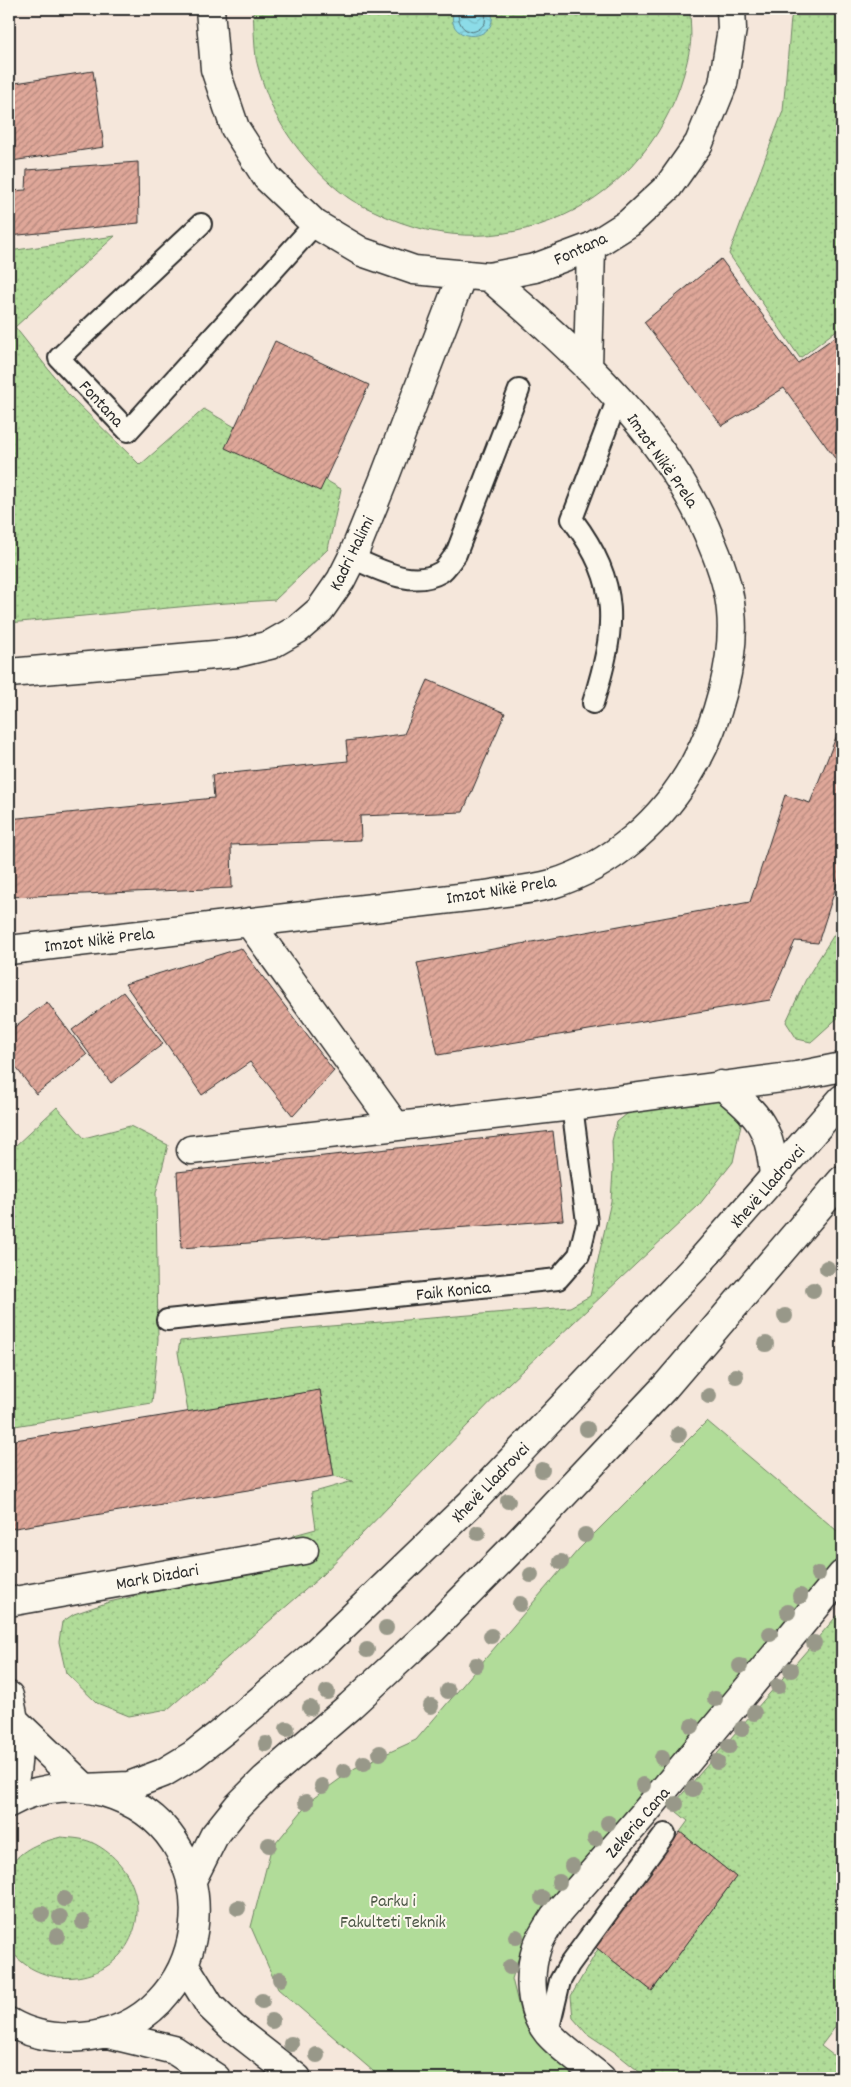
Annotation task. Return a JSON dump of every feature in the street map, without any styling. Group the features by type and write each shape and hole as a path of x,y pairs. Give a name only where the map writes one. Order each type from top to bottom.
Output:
{"street":[{"name":"Fontana","path":"210,9 215,69 235,128 267,178 315,224 362,252 414,270 476,276 535,268 591,247 629,223 668,187 699,143 723,84 738,16"},
{"path":"588,368 591,247"},
{"name":"Imzot Nikë Prela","path":"9,950 485,894 551,884 598,865 643,831 681,788 706,743 722,697 730,648 731,612 723,571 696,506 651,438 618,398 588,368 476,276"},
{"name":"Kadri Halimi","path":"9,673 237,653 270,645 298,629 320,610 352,558 384,479 476,276"},
{"path":"249,922 395,1125"},
{"path":"191,1150 572,1106 797,1076 842,1067"},
{"path":"721,1085 744,1103 759,1119 768,1136 774,1178"},
{"name":"Xhevë Lladrovci","path":"85,1788 129,1786 162,1773 200,1750 311,1657 471,1503 697,1265 842,1100"},
{"path":"192,1882 214,1836 238,1806 265,1779 350,1706 433,1630 515,1546 664,1387 842,1180"},
{"name":"Mark Dizdari","path":"9,1602 304,1550"},
{"name":"Zekeria Cana","path":"602,2078 548,2032 536,2012 531,1989 537,1948 554,1916 648,1809 842,1576"},
{"path":"12,1709 85,1788"},
{"path":"9,1792 15,1782 17,1754 12,1709"},
{"path":"9,1803 32,1793 49,1789 85,1788 121,1798 153,1818 177,1847 186,1864 195,1898 195,1924 190,1948 174,1983 154,2005 124,2026 88,2037 57,2038 42,2035 9,2022"},
{"path":"184,1964 210,2006 233,2028 297,2078"},
{"path":"104,2033 174,2050 216,2078"}],"lane":[{"name":"Fontana","path":"201,224 59,358 128,431 315,224"},
{"path":"352,558 397,577 421,579 442,572 456,554 519,390"},
{"name":"Imzot Nikë Prela","path":"593,703 604,665 611,627 609,594 598,559 589,541 572,519 618,398"},
{"name":"Faik Konica","path":"167,1320 558,1278 579,1256 587,1222 572,1106"},
{"path":"548,2032 560,1981 568,1965 665,1834"}],"green space":[{"path":"253,9 690,9 691,42 675,99 649,145 615,182 574,210 528,228 478,235 426,230 357,203 326,180 290,138 276,115 256,58"},
{"path":"796,9 842,9 842,326 800,358 729,254 783,111 791,18"},
{"path":"115,236 15,327 68,394 140,465 204,409 341,489 328,549 275,600 211,604 9,623 9,251"},
{"path":"842,922 842,1014 811,1042 797,1039 786,1022 806,979"},
{"path":"710,1099 732,1107 741,1124 733,1162 699,1205 509,1383 319,1578 168,1709 129,1716 97,1703 66,1673 59,1642 62,1622 74,1614 109,1602 295,1561 294,1535 316,1529 311,1493 353,1481 334,1476 320,1390 188,1412 178,1352 180,1341 318,1327 570,1307 590,1296 611,1201 612,1141 617,1122 632,1110"},
{"path":"57,1107 84,1138 130,1126 168,1145 156,1193 158,1339 152,1403 9,1427 9,1142 15,1146"},
{"name":"Parku i Fakulteti Teknik","path":"707,1421 842,1535 842,1553 547,1913 521,1950 512,1979 521,2015 593,2078 381,2078 278,1989 251,1927 271,1849 311,1800 355,1768 416,1740 578,1550"},
{"path":"842,1613 842,2018 821,2046 842,2062 842,2078 647,2078 616,2053 586,2033 573,2018 571,1996 598,1949 652,1991 736,1877 680,1832 688,1821 671,1807 835,1618"},
{"path":"61,1837 91,1842 105,1850 127,1874 137,1903 132,1935 124,1950 112,1962 98,1971 66,1978 34,1970 20,1961 9,1948 9,1867 20,1855 32,1847"}],"water":[{"path":"454,9 491,9 492,21 488,29 481,34 472,36 463,34 456,29 453,21"}],"building":[{"path":"93,71 104,147 12,161 9,142 9,84"},
{"path":"138,162 139,223 9,236 9,191 26,190 27,170"},
{"path":"721,259 798,363 839,334 842,338 842,468 784,388 722,426 644,322"},
{"path":"275,341 369,385 320,491 225,448"},
{"path":"428,680 505,713 463,812 360,816 361,840 231,845 232,888 9,897 9,819 214,798 212,775 348,761 346,741 404,734"},
{"path":"842,722 842,868 818,943 795,941 770,1000 438,1055 417,963 750,902 785,795 810,803"},
{"path":"241,948 334,1071 293,1116 250,1062 202,1095 125,984"},
{"path":"123,992 163,1044 111,1083 72,1030"},
{"path":"47,1002 87,1055 36,1094 9,1058 9,1031"},
{"path":"553,1131 563,1220 181,1248 177,1172"},
{"path":"320,1390 334,1476 9,1529 9,1441"},
{"path":"680,1832 736,1877 652,1991 593,1945"}]}
